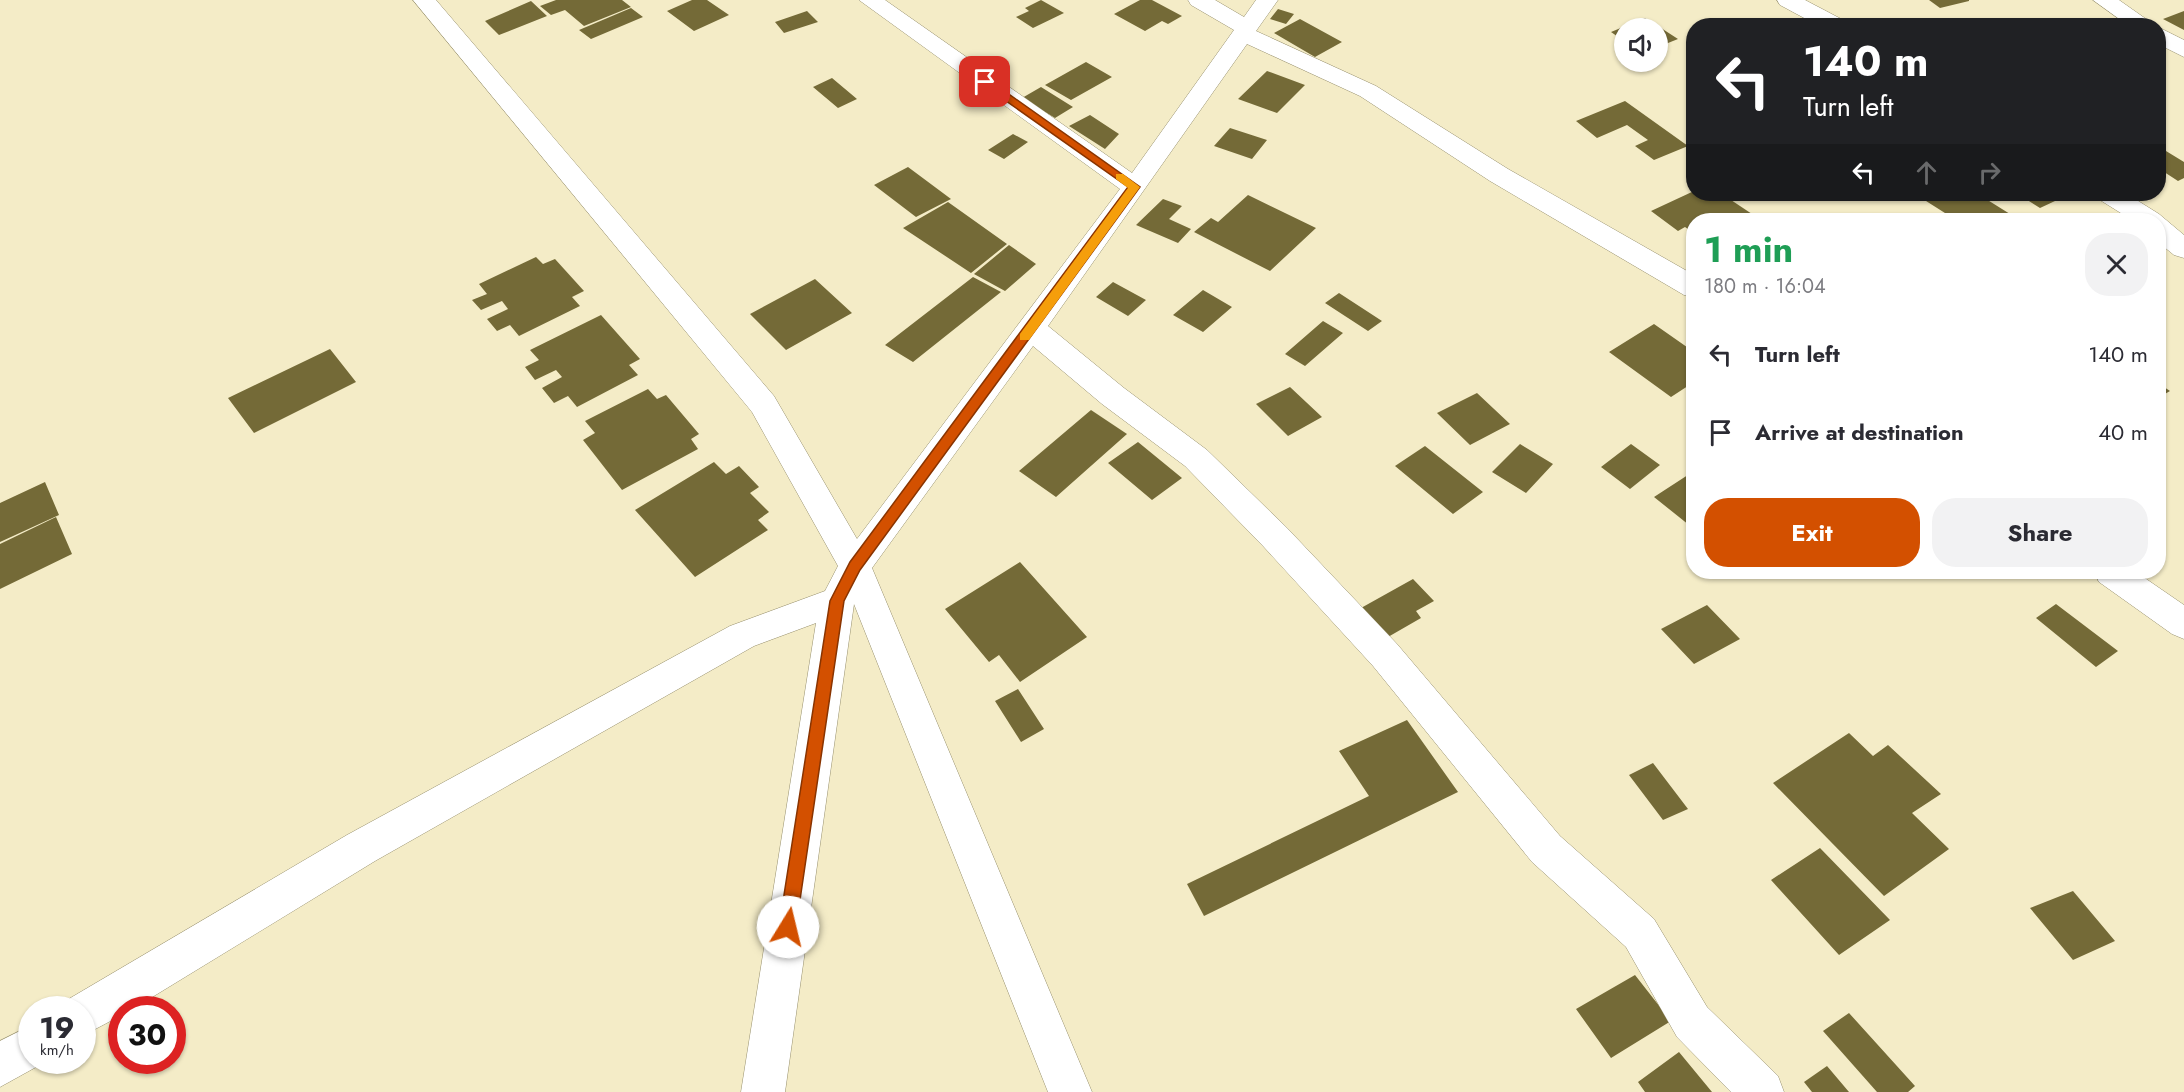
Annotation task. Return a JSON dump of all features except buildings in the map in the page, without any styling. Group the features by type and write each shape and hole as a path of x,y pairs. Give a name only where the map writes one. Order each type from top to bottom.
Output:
{"street":[{"path":"424,0 763,404 855,566 1070,1092"},
{"path":"870,0 1135,187"},
{"path":"1199,0 1246,31 1368,91 1499,175 1686,283"},
{"path":"763,1092 837,601 855,566 1135,187 1267,0"},
{"path":"1788,0 1822,18"},
{"path":"2104,0 2132,18"},
{"path":"2166,39 2184,50"},
{"path":"2120,201 2139,213"},
{"path":"2166,234 2184,249"},
{"path":"1031,328 1113,396 1196,458 1275,537 1385,655 1546,849 1640,933 1692,1022 1762,1092"},
{"path":"2121,579 2184,624"},
{"path":"96,1007 361,848 742,636 837,601"},
{"path":"0,1065 18,1054"}],"slow traffic":[{"path":"1025,337 1135,187 1120,176"}],"route":[{"path":"788,927 837,601 855,566 1135,187 985,82"}]}
